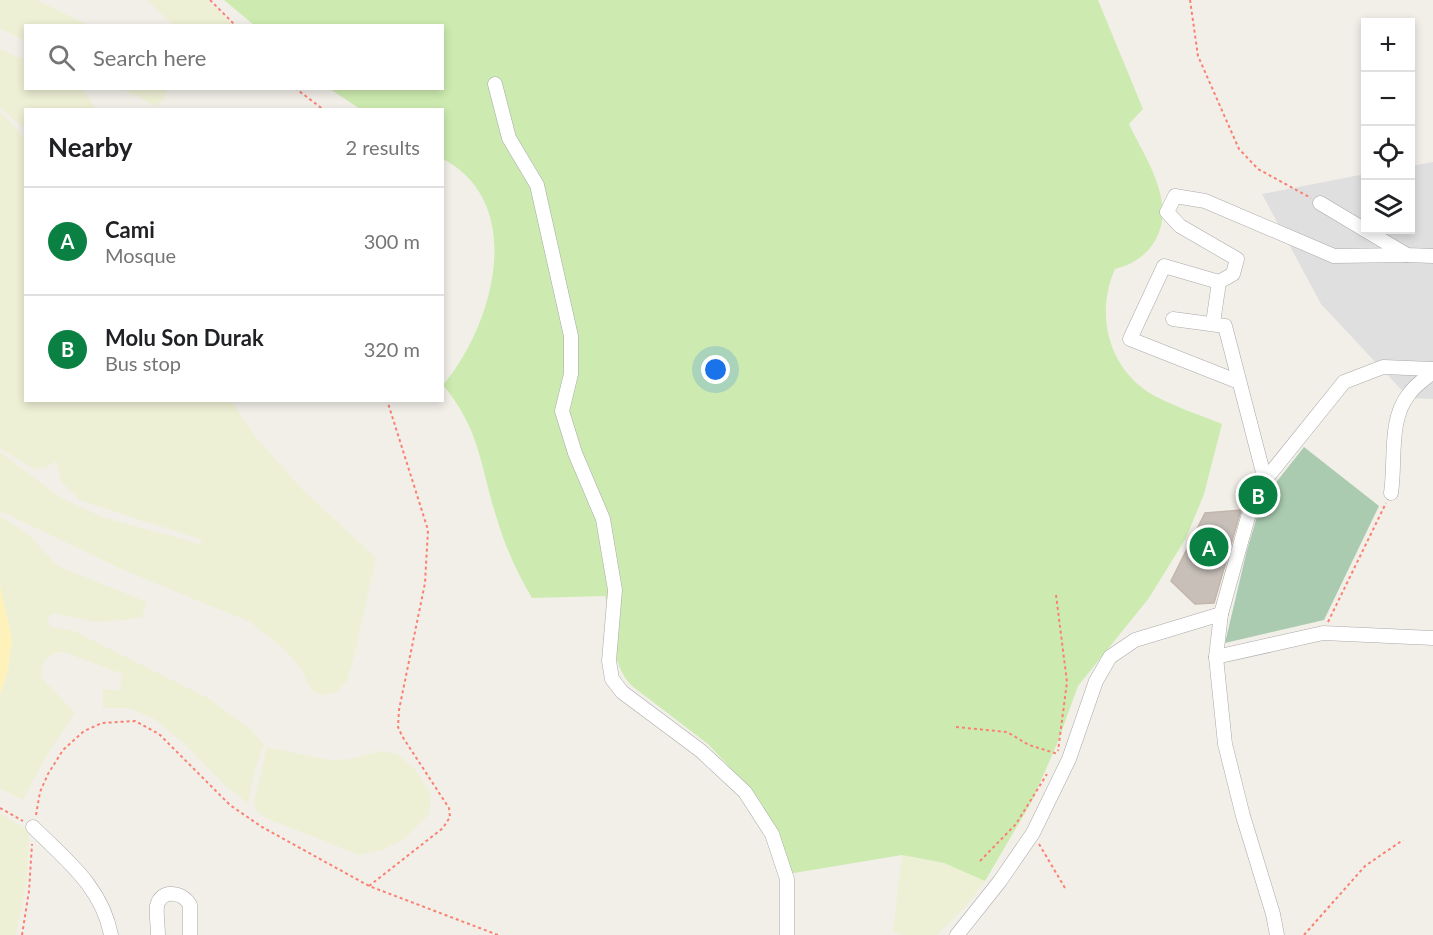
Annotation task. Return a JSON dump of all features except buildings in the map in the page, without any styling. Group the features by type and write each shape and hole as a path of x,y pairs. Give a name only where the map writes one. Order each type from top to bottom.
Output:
{"street":[{"path":"495,84 509,138 537,186 571,336 571,374 562,411 575,453 603,519 615,590 609,662 612,679 622,692 701,751 745,792 772,834 787,879 787,935"},
{"path":"1239,382 1131,339 1164,266 1219,282 1233,274 1237,259 1180,226 1167,212 1175,196 1204,201 1335,256 1433,256"},
{"path":"1320,203 1407,255"},
{"path":"1213,323 1219,282"},
{"path":"1173,319 1225,326 1265,480"},
{"path":"1277,935 1274,914 1243,816 1225,744 1216,657 1221,614 1248,517 1265,480 1344,382 1383,368 1433,370"},
{"path":"1391,493 1395,471 1396,422 1408,394 1433,370"},
{"path":"957,935 1000,881 1033,833 1063,772 1096,681 1110,657 1135,640 1221,614"},
{"path":"1216,657 1323,633 1433,638"},
{"path":"33,827 94,888 108,917 111,935"},
{"path":"158,935 157,907 162,898 171,894 185,897 190,905 190,935"}],"path":[{"path":"210,0 234,24"},
{"path":"1190,0 1198,56 1239,149 1258,169 1320,203"},
{"path":"298,90 321,108"},
{"path":"369,886 443,828 450,817 449,808 398,728 397,718 425,583 428,530 388,402"},
{"path":"1323,633 1391,493"},
{"path":"956,727 1007,732 1029,745 1058,754 1067,682 1056,595"},
{"path":"21,935 29,891 33,827 40,792 48,774 63,750 84,731 102,723 135,722 159,734 230,805 262,827 369,886 498,935"},
{"path":"980,861 1016,824 1046,776 1053,772 1063,772"},
{"path":"0,808 33,827"},
{"path":"1033,833 1065,888"},
{"path":"1304,935 1365,866 1403,840"}],"shaded area":[{"path":"1433,162 1433,399 1409,398 1321,304 1262,194 1361,175 1361,234 1415,234 1415,165"}],"green space":[{"path":"0,0 36,0 87,24 24,24 24,40 0,28"},
{"path":"147,0 208,0 231,24 172,24"},
{"path":"224,0 1098,0 1143,109 1129,124 1157,183 1163,214 1160,229 1146,253 1137,260 1115,269 1106,304 1106,322 1110,339 1125,371 1138,384 1161,399 1222,424 1204,494 1186,538 1149,598 1078,686 1057,744 1032,801 985,881 944,863 902,855 788,874 746,785 708,744 632,686 625,677 619,666 613,643 605,596 532,598 505,542 473,435 456,402 444,386 476,331 487,299 494,267 494,235 486,205 469,179 444,160 444,108 358,108 332,90 444,90 444,24 253,24"},
{"path":"0,49 24,60 24,90 84,90 95,108 24,108 24,128 0,107"},
{"path":"124,90 167,90 164,100 156,106"},
{"path":"0,112 24,137 24,402 233,402 255,436 301,488 376,558 347,681 337,692 322,695 312,691 301,669 284,649 250,622 128,572 0,511 0,452 60,497 102,517 200,544 202,540 80,500 62,483 56,461 46,468 34,469 0,448"},
{"path":"1304,447 1379,506 1324,620 1225,643 1247,550 1262,500"},
{"path":"0,516 29,535 58,566 147,602 142,617 127,620 95,622 52,613 47,621 51,627 72,630 208,698 251,730 264,744 255,769 248,804 226,786 185,744 153,718 128,708 103,708 103,689 120,691 122,674 64,652 54,653 45,660 40,676 75,713 45,758 23,800 0,788 0,694 8,671 12,639 0,585"},
{"path":"267,747 329,760 351,759 379,751 397,754 414,768 428,789 431,798 429,814 403,840 382,850 359,855 266,818 256,810 254,801"},
{"path":"0,813 29,831 27,878 16,935 0,935"},
{"path":"902,855 944,863 985,881 965,907 937,935 900,935 893,932"}],"sand":[{"path":"0,585 12,639 8,671 0,694"}],"place":[{"name":"Molu Son Durak","path":"1258,495"},
{"name":"Cami","path":"1209,547"}]}
